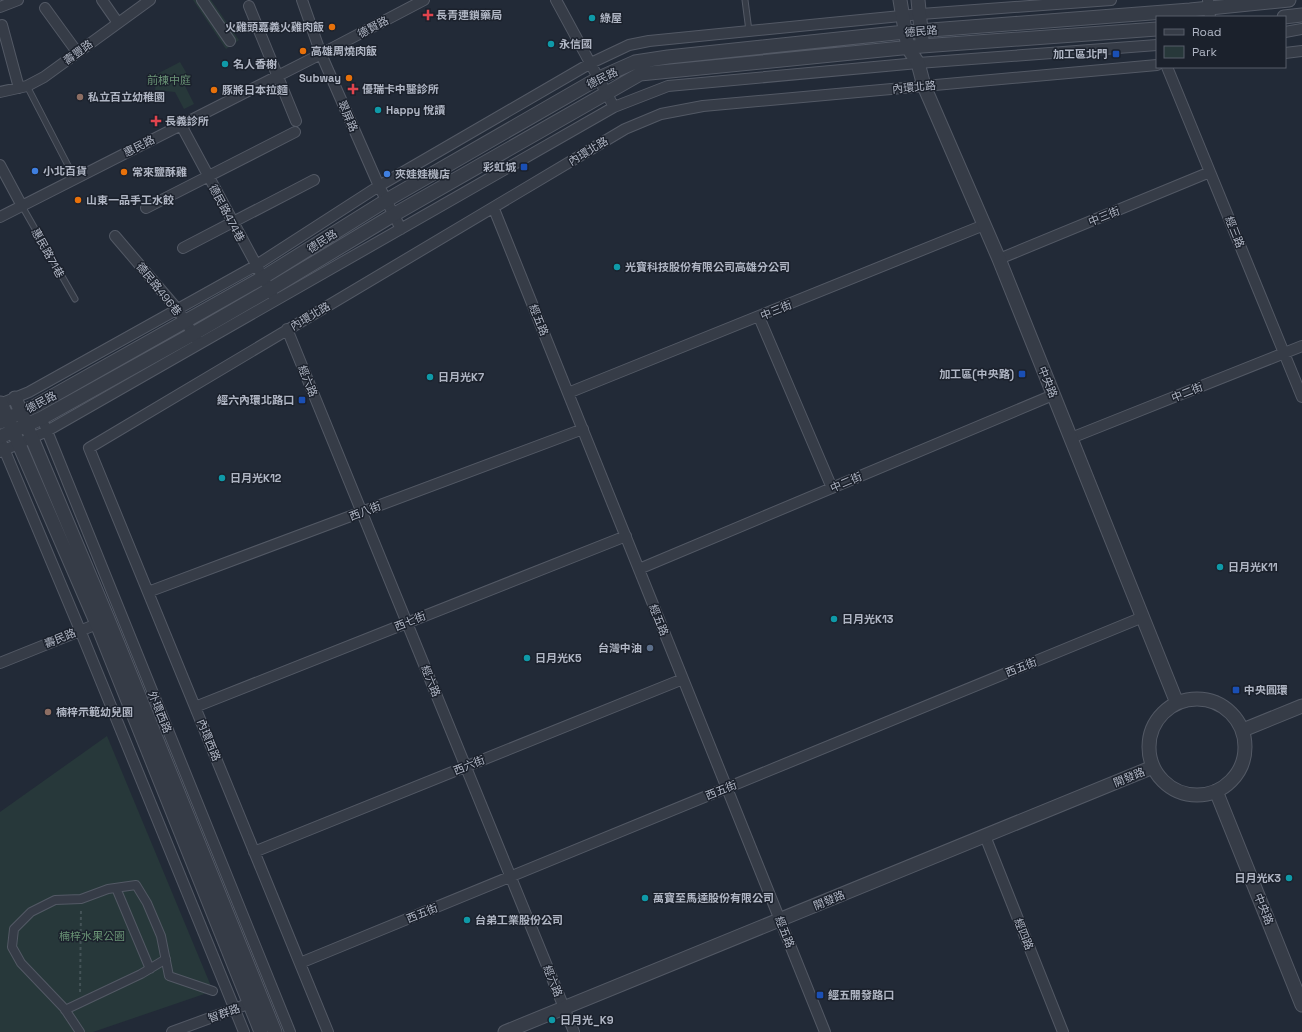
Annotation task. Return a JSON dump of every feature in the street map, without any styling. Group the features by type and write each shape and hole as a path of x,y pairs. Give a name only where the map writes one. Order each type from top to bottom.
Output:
{"street":[{"path":"0,7 18,0"},
{"path":"102,0 118,23"},
{"name":"壽豐路","path":"0,92 23,87 44,76 150,0"},
{"path":"202,0 230,41"},
{"name":"翠屏路","path":"302,0 321,54 379,186 401,229"},
{"path":"400,0 405,10"},
{"name":"德賢路","path":"321,54 424,0"},
{"path":"556,0 614,107"},
{"path":"900,0 908,48 918,63"},
{"path":"918,0 922,31 922,46 918,63"},
{"name":"德民路","path":"1,403 29,392 178,310 255,266 379,186 591,63 629,45 649,41 921,14 1111,0"},
{"name":"德民路","path":"4,420 35,406 262,278 387,200 598,78 635,62 668,57 905,32 1209,8 1289,0"},
{"path":"248,6 296,121"},
{"path":"45,8 77,52"},
{"path":"1286,17 1302,15"},
{"path":"2,25 23,87"},
{"name":"德民路","path":"272,296 394,214 640,74 922,46 1156,29"},
{"path":"1286,32 1302,29"},
{"name":"德民路","path":"2,451 47,431 197,339 272,296 401,229 614,107 668,86 918,63 1156,45"},
{"path":"1286,53 1302,51"},
{"name":"惠民路","path":"0,217 321,54"},
{"name":"中央路","path":"918,63 924,86 999,259 1177,703"},
{"name":"內環北路","path":"90,448 287,329 494,209 625,129 661,114 703,106 1156,65"},
{"name":"經三路","path":"1167,68 1302,396"},
{"name":"德民路474巷","path":"181,125 272,296"},
{"path":"146,208 296,132"},
{"path":"0,165 22,206"},
{"name":"中三街","path":"999,259 1210,172"},
{"path":"183,248 314,180"},
{"name":"經五路","path":"494,209 825,1032"},
{"name":"中三街","path":"568,393 984,225"},
{"name":"德民路496巷","path":"115,236 178,310 197,339"},
{"path":"759,316 832,488"},
{"name":"經六路","path":"287,329 574,1032"},
{"name":"德民路","path":"0,437 42,418 197,339"},
{"name":"中二街","path":"1071,438 1302,346"},
{"name":"外環西路","path":"29,392 42,418 290,1032"},
{"name":"中二街","path":"639,569 1053,395"},
{"name":"外環西路","path":"15,398 32,437 103,621 256,1001 274,1032"},
{"name":"外環西路","path":"1,403 4,420 14,431 103,621"},
{"name":"西八街","path":"148,592 583,429"},
{"path":"0,440 2,451 80,630 244,1032"},
{"name":"內環西路","path":"90,448 328,1032"},
{"name":"西七街","path":"195,707 626,536"},
{"name":"壽民路","path":"0,661 121,614"},
{"name":"西五街","path":"300,963 1143,617"},
{"name":"西六街","path":"254,852 683,679"},
{"path":"1191,699 1204,699 1218,703 1234,716 1243,730 1246,750 1239,771 1233,779 1216,791 1203,795 1188,794 1179,791 1160,778 1153,767 1148,748 1150,734 1160,715 1177,703 1191,699"},
{"path":"1243,730 1302,706"},
{"name":"開發路","path":"505,1032 1153,767"},
{"name":"中央路","path":"1216,791 1302,1005"},
{"name":"經四路","path":"985,836 1063,1032"},
{"path":"80,1032 66,1010 21,963 12,947 14,929 31,912 55,900 81,899 108,888 136,885 147,903 162,936 169,976 213,991"},
{"path":"116,888 150,969"},
{"path":"66,1010 150,969 166,959"},
{"name":"智群路","path":"172,1032 275,994"},
{"name":"外環西路","path":"256,1001 261,1032"}],"lane":[{"path":"745,0 749,31"},
{"path":"23,87 75,179"},
{"name":"惠民路71巷","path":"22,206 75,299"}],"path":[{"path":"79,1003 81,899"}],"green space":[{"path":"193,0 211,0 239,40 226,49"},
{"name":"前棟中庭","path":"180,62 187,74 181,78 194,104 184,109 175,92 155,90 157,74"},
{"name":"楠梓水果公園","path":"107,736 213,991 93,1032 0,1032 0,812"}],"place":[{"name":"長青連鎖藥局","path":"428,15"},
{"name":"綠屋","path":"592,18"},
{"name":"火雞頭嘉義火雞肉飯","path":"332,27"},
{"name":"永信國","path":"551,44"},
{"name":"高雄周燒肉飯","path":"303,51"},
{"name":"加工區北門","path":"1116,54"},
{"name":"名人香榭","path":"225,64"},
{"name":"Subway","path":"349,78"},
{"name":"優瑞卡中醫診所","path":"353,89"},
{"name":"豚將日本拉麵","path":"214,90"},
{"name":"私立百立幼稚園","path":"80,97"},
{"name":"Happy 悅讀","path":"378,110"},
{"name":"長義診所","path":"156,121"},
{"name":"彩虹城","path":"524,167"},
{"name":"小北百貨","path":"35,171"},
{"name":"常來鹽酥雞","path":"124,172"},
{"name":"夾娃娃機店","path":"387,174"},
{"name":"山東一品手工水餃","path":"78,200"},
{"name":"光寶科技股份有限公司高雄分公司","path":"617,267"},
{"name":"加工區(中央路)","path":"1022,374"},
{"name":"日月光K7","path":"430,377"},
{"name":"經六內環北路口","path":"302,400"},
{"name":"日月光K12","path":"222,478"},
{"name":"日月光K11","path":"1220,567"},
{"name":"日月光K13","path":"834,619"},
{"name":"台灣中油","path":"650,648"},
{"name":"日月光K5","path":"527,658"},
{"name":"中央圓環","path":"1236,690"},
{"name":"楠梓示範幼兒園","path":"48,712"},
{"name":"日月光K3","path":"1289,878"},
{"name":"萬寶至馬達股份有限公司","path":"645,898"},
{"name":"台弟工業股份公司","path":"467,920"},
{"name":"經五開發路口","path":"820,995"},
{"name":"日月光_K9","path":"552,1020"}]}
